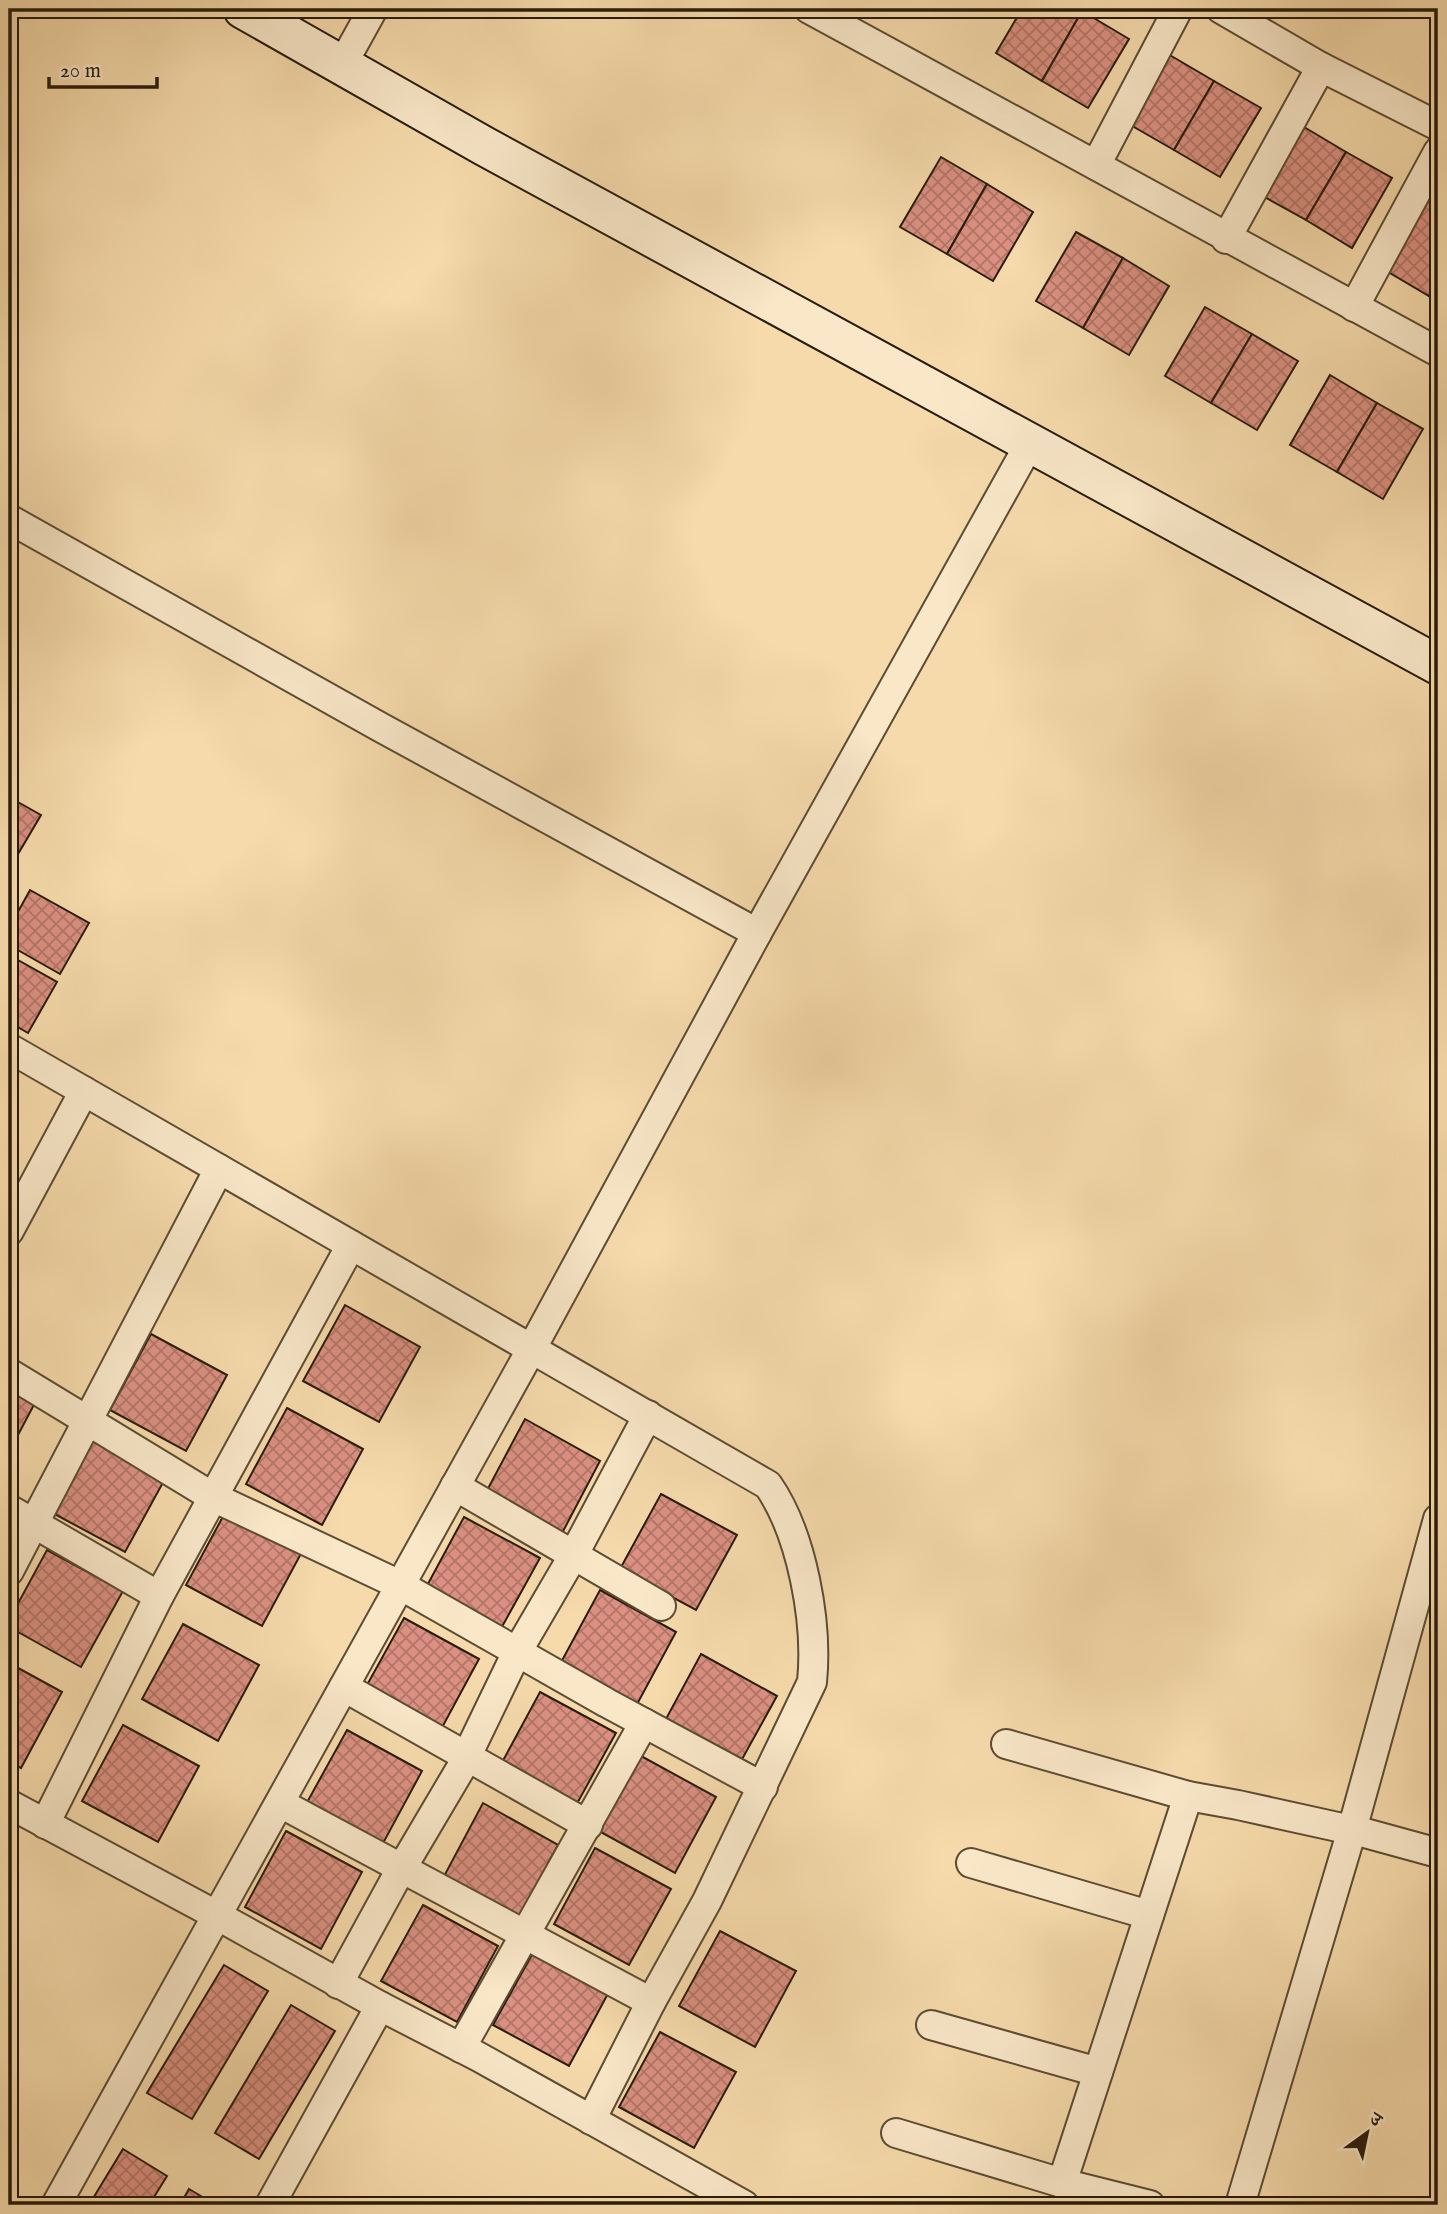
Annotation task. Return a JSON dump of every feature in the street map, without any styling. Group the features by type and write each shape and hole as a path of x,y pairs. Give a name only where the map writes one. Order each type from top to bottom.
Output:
{"main road":[{"path":"243,9 484,146 1438,665"}],"street":[{"path":"342,65 373,9"},
{"path":"810,9 1226,239 1438,352"},
{"path":"1096,165 1178,9"},
{"path":"1221,9 1321,67 1438,126"},
{"path":"1226,239 1321,67"},
{"path":"1354,307 1438,152"},
{"path":"56,2205 1030,443"},
{"path":"9,519 380,727 757,933"},
{"path":"9,1048 768,1485 781,1504 801,1562 815,1657 812,1682 707,1901 651,2002 591,2120"},
{"path":"9,1231 84,1091"},
{"path":"9,1572 219,1168"},
{"path":"45,1824 159,1596 351,1245"},
{"path":"9,1373 214,1497 400,1585 763,1787"},
{"path":"338,1983 466,1756 517,1652 573,1556 648,1415"},
{"path":"455,1486 661,1606"},
{"path":"9,1509 159,1596"},
{"path":"1240,2205 1352,1830 1438,1519"},
{"path":"344,1688 588,1825"},
{"path":"461,2048 644,1723"},
{"path":"1006,1744 1188,1797 1352,1830 1438,1853"},
{"path":"1062,2183 1188,1797"},
{"path":"280,1803 651,2002"},
{"path":"10,1807 218,1916 744,2205"},
{"path":"971,1863 1149,1915"},
{"path":"270,2205 380,2006"},
{"path":"931,2025 1098,2073"},
{"path":"897,2133 1062,2183 1150,2205"}],"building":[{"path":"1022,9 1082,11 1042,81 996,53"},
{"path":"1082,11 1129,39 1088,108 1042,81"},
{"path":"1168,54 1214,81 1174,150 1127,123"},
{"path":"1214,81 1261,108 1220,177 1174,150"},
{"path":"1299,124 1346,152 1306,220 1259,194"},
{"path":"1346,152 1392,178 1352,248 1306,220"},
{"path":"941,157 987,184 947,254 900,227"},
{"path":"987,184 1033,212 993,281 947,254"},
{"path":"1423,199 1438,208 1438,280 1429,296 1383,269"},
{"path":"1076,232 1123,258 1083,328 1036,301"},
{"path":"1123,258 1169,286 1129,355 1083,328"},
{"path":"1438,280 1438,301 1429,296"},
{"path":"1205,307 1252,334 1211,403 1165,376"},
{"path":"1252,334 1298,361 1257,430 1211,403"},
{"path":"1330,375 1377,403 1337,472 1290,445"},
{"path":"1377,403 1423,429 1383,499 1337,472"},
{"path":"9,797 41,815 11,866 9,865"},
{"path":"30,890 89,923 60,974 9,945 9,928"},
{"path":"9,955 57,982 28,1033 9,1022"},
{"path":"345,1305 420,1347 379,1422 303,1381"},
{"path":"151,1334 227,1375 186,1451 110,1410"},
{"path":"9,1386 36,1401 9,1452"},
{"path":"287,1408 363,1449 322,1525 246,1484"},
{"path":"525,1419 600,1461 560,1537 484,1496"},
{"path":"91,1436 166,1477 125,1552 49,1511"},
{"path":"661,1494 737,1535 696,1610 620,1569"},
{"path":"227,1509 303,1550 262,1626 186,1585"},
{"path":"464,1517 540,1558 498,1634 423,1593"},
{"path":"47,1550 123,1591 81,1667 9,1627 9,1620"},
{"path":"600,1590 676,1632 635,1708 559,1666"},
{"path":"404,1618 479,1659 438,1735 362,1694"},
{"path":"183,1624 259,1665 218,1741 142,1699"},
{"path":"701,1654 777,1696 735,1772 660,1730"},
{"path":"9,1663 62,1692 21,1768 9,1761"},
{"path":"540,1692 616,1733 574,1809 499,1768"},
{"path":"123,1725 199,1766 158,1842 82,1801"},
{"path":"347,1730 422,1771 381,1847 305,1806"},
{"path":"641,1756 716,1797 675,1873 599,1831"},
{"path":"483,1803 558,1845 517,1921 442,1880"},
{"path":"286,1831 362,1872 321,1949 245,1907"},
{"path":"595,1848 671,1889 629,1965 554,1924"},
{"path":"423,1905 498,1946 457,2022 381,1981"},
{"path":"720,1931 796,1971 755,2047 679,2006"},
{"path":"535,1949 610,1990 569,2066 493,2025"},
{"path":"224,1965 268,1991 192,2119 147,2093"},
{"path":"291,2005 335,2031 259,2159 215,2133"},
{"path":"660,2032 736,2072 694,2148 619,2107"},
{"path":"123,2149 167,2176 149,2205 89,2205"},
{"path":"189,2189 216,2205 180,2205"}]}
